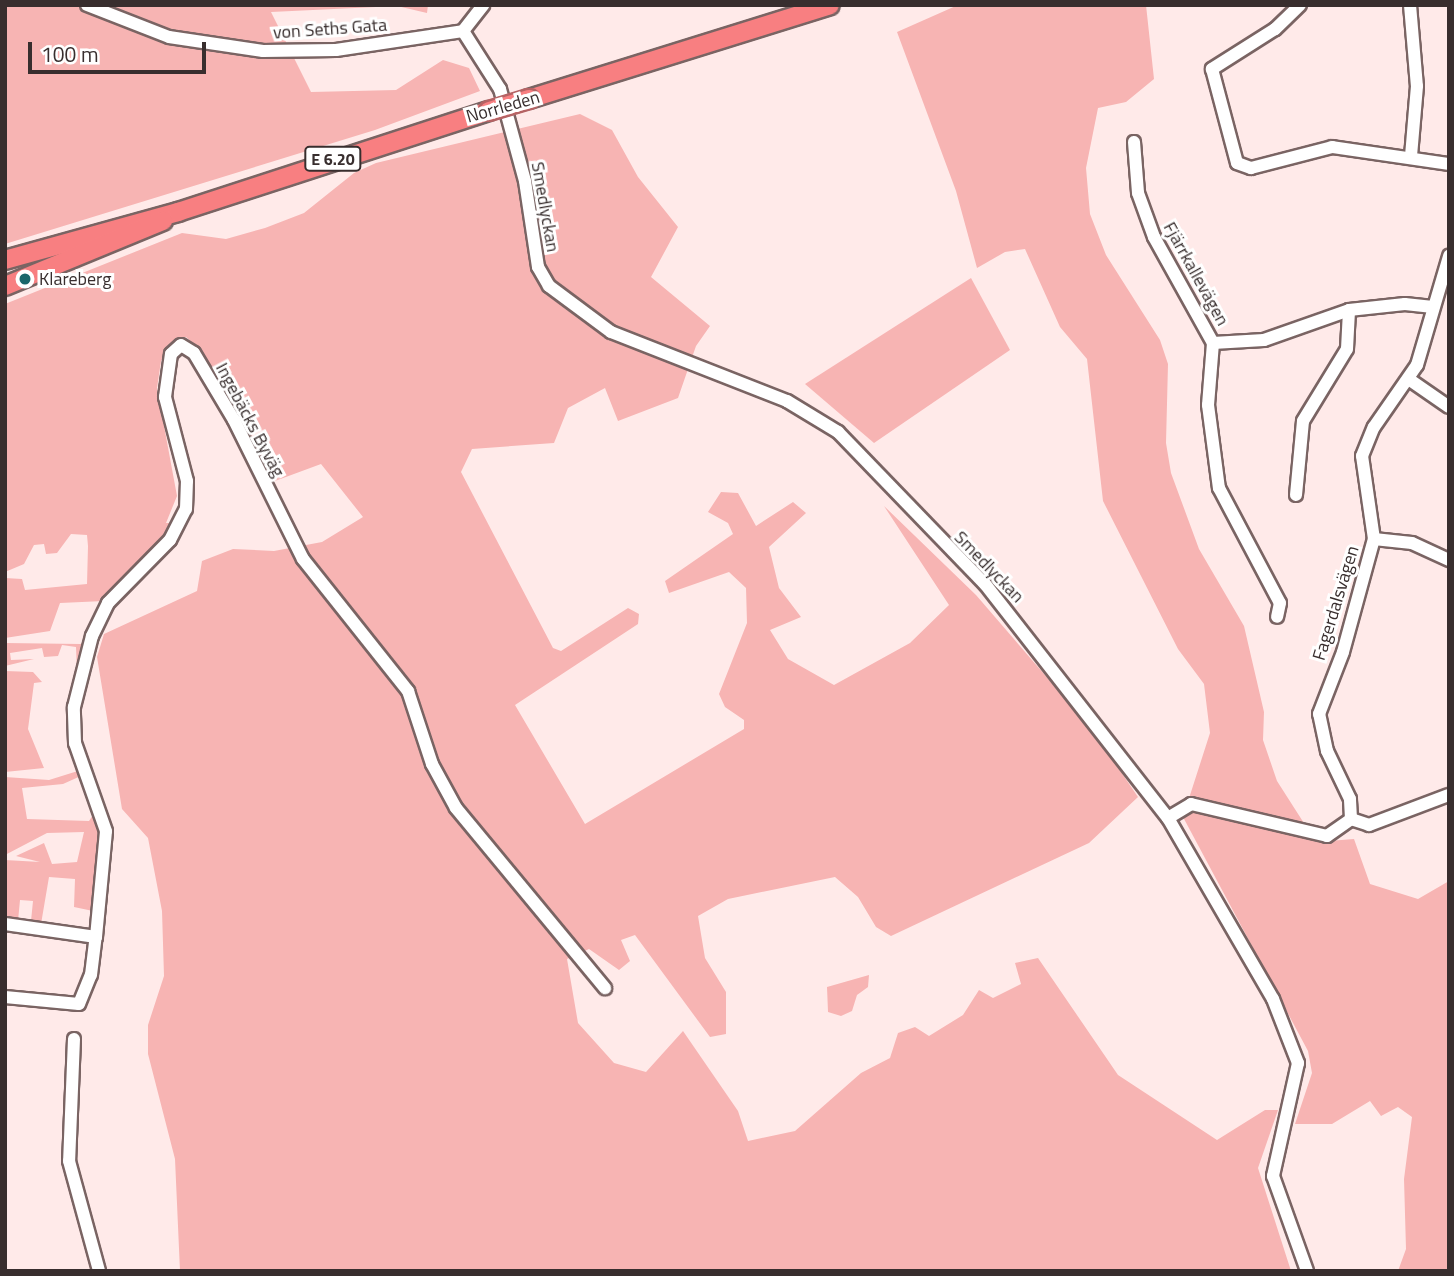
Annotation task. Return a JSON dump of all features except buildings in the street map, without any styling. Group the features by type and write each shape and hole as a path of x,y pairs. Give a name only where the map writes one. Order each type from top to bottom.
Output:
{"highway":[{"name":"Norrleden","path":"5,260 178,212 489,111 830,5"},
{"name":"Norrleden","path":"5,286 150,229 178,212"}],"street":[{"name":"von Seths Gata","path":"87,5 169,37 263,51 336,50 463,31"},
{"path":"463,31 484,5"},
{"path":"1300,5 1275,29 1212,69 1237,163 1251,168 1332,148 1411,156 1449,164"},
{"path":"1410,5 1417,82 1411,156"},
{"name":"Smedlyckan","path":"463,31 500,89 525,181 538,267 549,286 611,332 787,401 838,432 985,584 1168,818 1273,999 1298,1063 1273,1176 1307,1271"},
{"name":"Fjärrkallevägen","path":"1134,142 1138,193 1154,237 1213,343 1208,405 1219,488 1280,603 1277,617"},
{"name":"Fagerdalsvägen","path":"1351,818 1350,799 1326,751 1319,715 1343,652 1374,539 1362,456 1374,427 1410,380 1449,256"},
{"path":"1213,343 1265,340 1349,310 1405,304 1433,307"},
{"path":"1296,495 1304,418 1347,349 1349,310"},
{"name":"Ingebäcks Byväg","path":"96,937 106,831 75,743 74,707 88,646 108,603 170,540 186,509 186,474 165,397 177,347 194,353 291,536 338,606 408,691 432,764 456,808 605,988"},
{"path":"1410,380 1449,407"},
{"path":"1374,539 1412,543 1449,560"},
{"path":"1168,818 1191,804 1327,836 1351,818 1369,825 1449,795"},
{"path":"5,925 96,937 91,975 79,1004 5,997"},
{"path":"74,1039 69,1161 99,1271"}],"shaded area":[{"path":"5,5 428,5 427,13 397,6 271,12 311,92 396,90 443,60 469,68 480,91 375,130 5,244"},
{"path":"958,5 1146,5 1154,79 1126,102 1098,108 1086,168 1090,214 1106,255 1160,340 1168,364 1166,443 1171,473 1199,549 1244,626 1264,712 1263,740 1277,781 1316,842 1354,839 1370,884 1418,899 1449,881 1449,1271 1398,1271 1406,1249 1404,1179 1412,1117 1398,1107 1381,1116 1370,1101 1332,1124 1295,1124 1312,1073 1308,1051 1183,817 1210,733 1204,684 1178,649 1103,501 1087,359 1060,327 1025,249 1005,252 977,268 956,191 897,32"},
{"path":"580,114 612,130 638,177 678,227 651,277 710,326 696,346 678,398 618,421 605,388 568,408 554,443 472,449 461,472 553,648 561,651 628,608 639,614 638,624 515,705 585,824 744,729 744,720 725,707 719,694 747,623 746,588 729,572 669,593 665,581 733,534 728,523 708,512 721,492 738,493 756,526 793,502 806,513 769,547 779,588 801,617 770,630 788,659 834,685 910,643 949,605 884,506 976,595 1094,732 1138,797 1089,843 891,936 876,927 858,897 835,877 728,899 698,916 705,958 726,992 726,1034 710,1037 635,935 621,940 630,961 619,970 589,949 567,959 578,1023 614,1063 646,1072 683,1031 738,1111 748,1141 795,1131 861,1073 890,1058 898,1033 915,1027 929,1036 963,1015 979,990 993,998 1021,984 1015,963 1038,958 1118,1075 1217,1140 1265,1110 1278,1110 1258,1168 1291,1271 180,1271 175,1159 148,1054 148,1025 164,976 162,911 148,838 122,809 97,657 104,634 197,591 202,561 233,549 274,551 322,542 363,517 321,464 275,481 195,345 186,337 176,341 161,361 157,388 177,496 166,523 178,523 114,593 77,672 76,647 62,645 58,656 44,657 42,648 10,653 11,660 34,659 5,666 5,643 81,644 104,601 60,603 50,631 5,638 5,578 22,579 25,590 87,584 88,546 87,535 71,534 57,553 46,554 44,544 34,545 24,564 5,572 5,304 182,233 226,239 265,228 304,213 354,173 376,163"},
{"path":"971,278 1010,350 874,443 805,384"},
{"path":"5,671 33,672 42,682 34,683 28,729 44,768 5,772"},
{"path":"81,770 83,775 63,784 22,788 27,819 89,821 95,812 102,829 93,911 74,907 75,879 49,877 41,924 31,921 33,901 20,900 18,921 5,920 5,860 40,862 16,856 44,843 52,864 77,862 84,832 47,833 5,855 5,777 49,780"},
{"path":"869,975 868,987 857,995 852,1011 841,1016 828,1012 827,987"}],"place":[{"name":"Klareberg","path":"25,279"}]}
